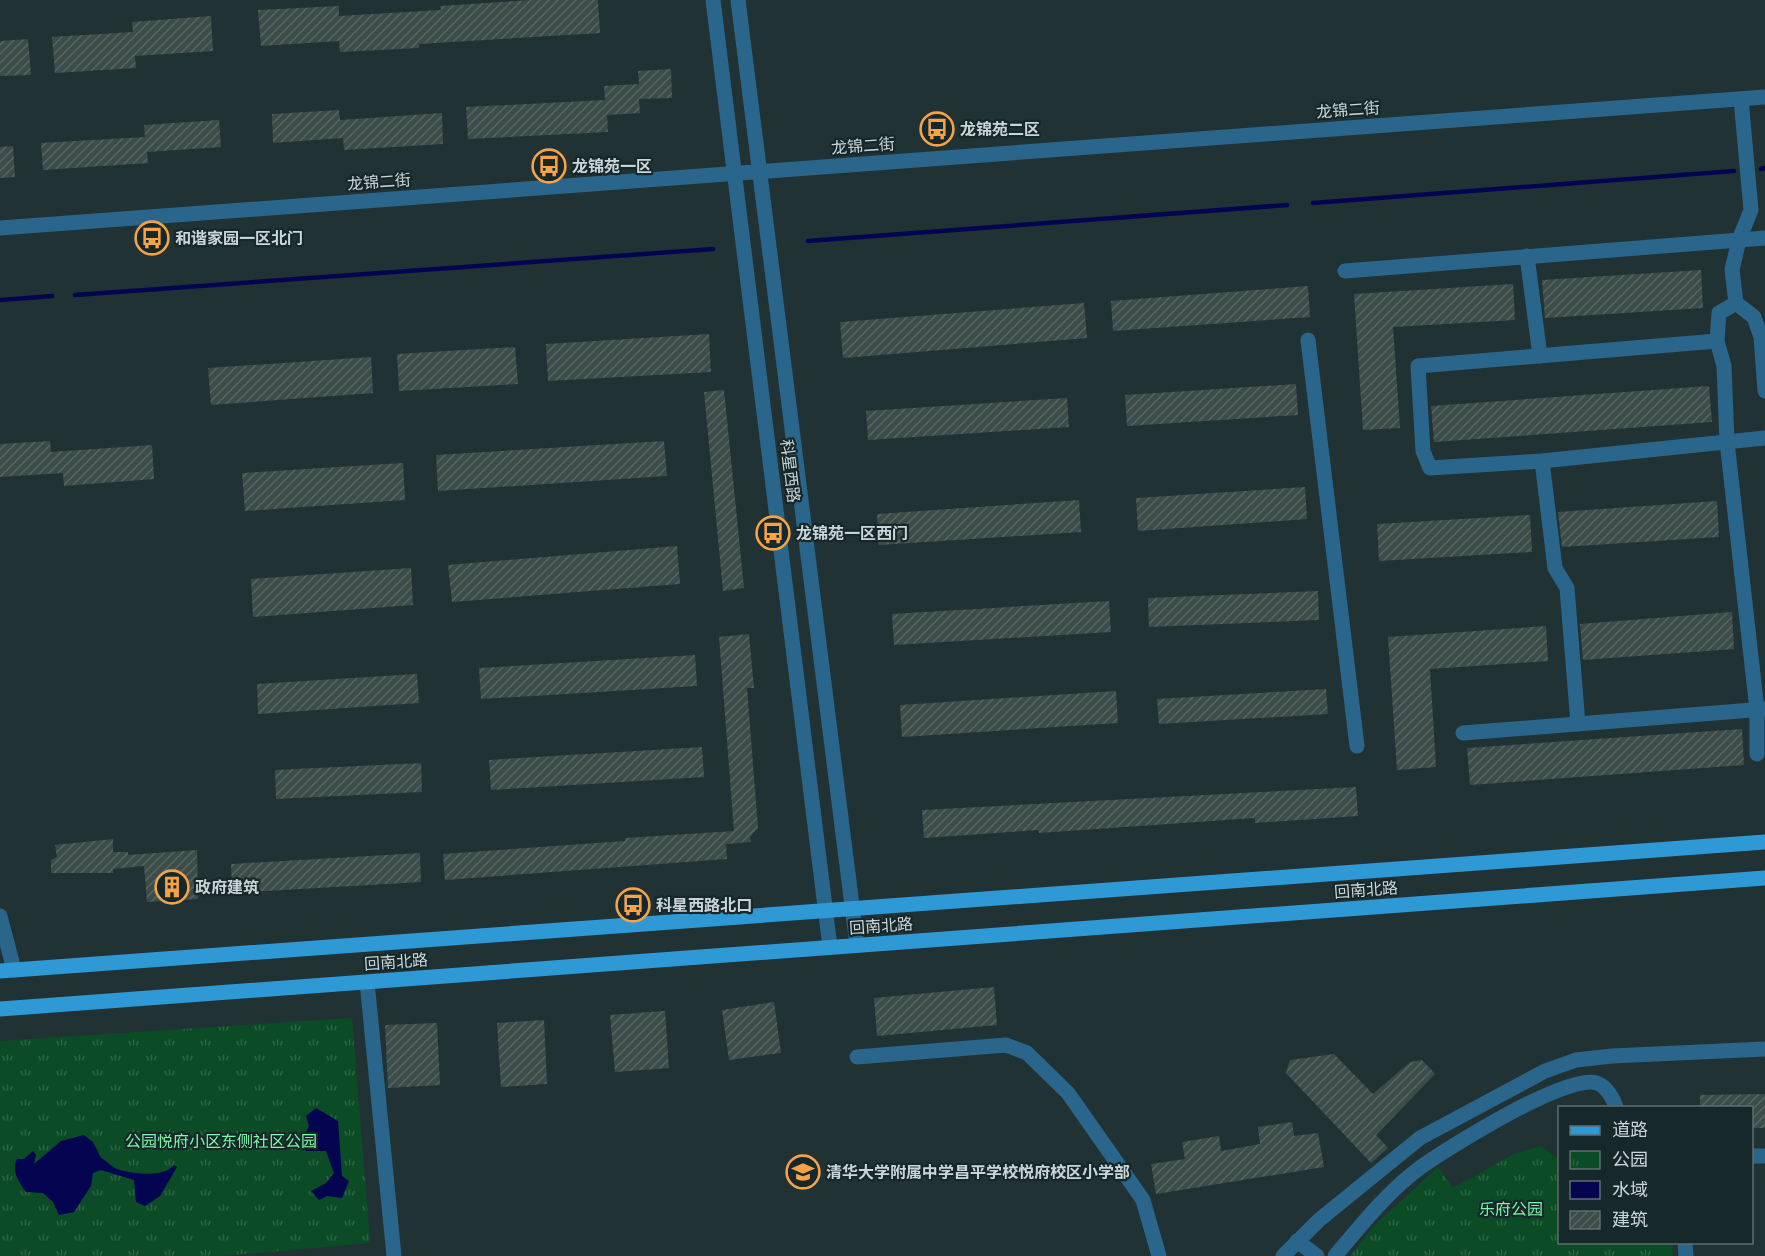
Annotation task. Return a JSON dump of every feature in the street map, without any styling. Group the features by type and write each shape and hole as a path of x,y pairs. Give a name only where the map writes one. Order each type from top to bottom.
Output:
{"main road":[{"name":"回南北路","path":"7,970 1765,842"},
{"name":"回南北路","path":"0,1009 1765,878"}],"street":[{"name":"科星西路","path":"713,0 830,947"},
{"name":"科星西路","path":"738,0 857,945"},
{"name":"龙锦二街","path":"0,228 1765,97"},
{"path":"1741,99 1751,210 1739,240 1732,270 1736,303 1754,316 1761,337 1765,391"},
{"path":"1345,271 1765,238"},
{"path":"1527,256 1540,356"},
{"path":"1736,303 1719,313 1717,341 1724,366 1727,442 1761,710 1757,754"},
{"path":"1308,340 1357,746"},
{"path":"1717,341 1418,366 1423,451 1430,468 1542,461 1765,438"},
{"path":"1542,461 1555,568 1567,588 1578,724"},
{"path":"1463,733 1761,710"},
{"path":"0,916 7,970"},
{"path":"367,982 394,1256"},
{"path":"856,1057 1006,1045 1027,1053 1068,1093 1143,1200 1159,1256"},
{"path":"1282,1256 1319,1220 1420,1138 1545,1071 1576,1059 1765,1049"},
{"path":"1335,1256 1391,1194 1421,1168 1522,1105 1588,1082 1603,1087 1615,1106"},
{"path":"1297,1241 1317,1256"}],"green space":[{"name":"公园悦府小区东侧社区公园","path":"352,1018 370,1243 222,1256 0,1256 0,1041"},
{"name":"乐府公园","path":"1541,1146 1558,1159 1558,1244 1672,1244 1673,1256 1350,1256 1374,1226 1438,1167 1453,1188 1514,1154"}],"water":[{"path":"316,1108 338,1121 342,1176 349,1181 342,1198 327,1196 319,1200 311,1191 326,1183 334,1173 326,1151 306,1151 302,1141 309,1126 306,1116"},
{"path":"84,1135 93,1142 101,1158 117,1169 147,1174 163,1172 174,1165 177,1167 160,1196 145,1206 136,1202 134,1180 101,1170 93,1173 91,1186 74,1212 59,1215 53,1202 43,1193 26,1192 17,1176 15,1163 17,1159 24,1159 33,1151 36,1155 34,1164 61,1141"}],"building":[{"path":"532,0 598,0 600,33 419,44 419,48 340,52 339,41 261,46 258,10 339,6 339,16 441,10 440,6"},
{"path":"211,16 213,51 135,56 136,68 55,73 52,37 133,32 132,22"},
{"path":"28,39 31,75 0,76 0,41"},
{"path":"671,69 672,98 639,99 640,113 607,115 608,132 468,139 466,107 605,100 604,86 639,84 638,71"},
{"path":"339,110 340,120 442,113 443,144 344,150 343,138 273,143 272,114"},
{"path":"219,120 221,147 147,152 148,163 43,170 41,143 145,137 144,125"},
{"path":"13,146 15,177 0,178 0,147"},
{"path":"1701,270 1703,308 1545,318 1542,280"},
{"path":"1513,284 1515,320 1393,327 1400,428 1363,430 1354,294"},
{"path":"1308,286 1310,317 1113,331 1111,301"},
{"path":"1084,303 1087,338 843,358 840,322"},
{"path":"709,334 711,372 548,381 546,344"},
{"path":"515,347 518,384 399,391 397,354"},
{"path":"371,357 373,393 211,405 208,368"},
{"path":"1296,384 1298,415 1127,426 1125,395"},
{"path":"1709,386 1712,422 1434,442 1431,406"},
{"path":"724,390 744,588 723,591 704,392"},
{"path":"1067,398 1069,427 868,440 866,411"},
{"path":"50,441 51,452 152,445 154,479 64,486 63,473 0,477 0,444"},
{"path":"664,441 667,476 438,491 436,455"},
{"path":"403,463 405,500 245,511 242,473"},
{"path":"1305,487 1307,519 1138,531 1136,498"},
{"path":"1079,500 1081,532 879,545 877,514"},
{"path":"1717,501 1719,537 1562,547 1558,512"},
{"path":"1530,515 1532,552 1379,561 1377,524"},
{"path":"677,546 680,584 452,602 448,565"},
{"path":"411,568 413,605 253,617 251,579"},
{"path":"1318,591 1319,620 1149,627 1148,598"},
{"path":"1109,601 1111,632 894,645 892,614"},
{"path":"1732,612 1734,649 1583,660 1580,624"},
{"path":"1546,626 1548,661 1430,669 1436,767 1397,770 1388,637"},
{"path":"749,634 754,688 747,688 758,828 750,837 751,842 726,844 727,859 445,880 443,854 734,831 719,637"},
{"path":"695,655 697,686 481,699 479,668"},
{"path":"417,674 419,703 258,714 257,684"},
{"path":"1326,689 1328,714 1159,724 1157,699"},
{"path":"1116,691 1118,723 902,737 900,705"},
{"path":"1742,729 1744,765 1470,785 1467,748"},
{"path":"702,747 704,777 491,790 489,760"},
{"path":"421,763 422,792 276,799 275,770"},
{"path":"1356,787 1358,816 1255,823 1255,818 1039,833 1038,830 924,838 922,810"},
{"path":"113,839 113,852 128,852 128,855 197,850 198,899 147,902 144,866 113,869 113,873 51,873 51,860 57,857 55,845"},
{"path":"420,853 421,882 232,893 231,864"},
{"path":"994,987 997,1025 877,1036 874,998"},
{"path":"774,1002 781,1053 729,1060 722,1010"},
{"path":"665,1011 669,1068 615,1072 610,1015"},
{"path":"544,1020 547,1084 501,1087 497,1023"},
{"path":"437,1023 440,1085 388,1088 385,1025"},
{"path":"1334,1054 1373,1094 1410,1062 1422,1060 1435,1074 1376,1135 1388,1148 1371,1163 1286,1073 1290,1060"},
{"path":"1765,1094 1765,1128 1753,1128 1753,1106 1700,1106 1700,1095"},
{"path":"1292,1122 1294,1136 1318,1133 1324,1167 1156,1194 1151,1164 1185,1159 1182,1142 1219,1136 1221,1151 1260,1144 1258,1127"}],"waterway":[{"path":"1761,169 1765,168"},
{"path":"1313,203 1734,171"},
{"path":"808,241 1287,205"},
{"path":"75,295 713,249"},
{"path":"0,300 52,296"}],"place":[{"name":"龙锦苑二区","path":"937,129"},
{"name":"龙锦苑一区","path":"549,166"},
{"name":"和谐家园一区北门","path":"152,238"},
{"name":"龙锦苑一区西门","path":"773,533"},
{"name":"政府建筑","path":"172,887"},
{"name":"科星西路北口","path":"633,905"},
{"name":"清华大学附属中学昌平学校悦府校区小学部","path":"803,1172"}]}
